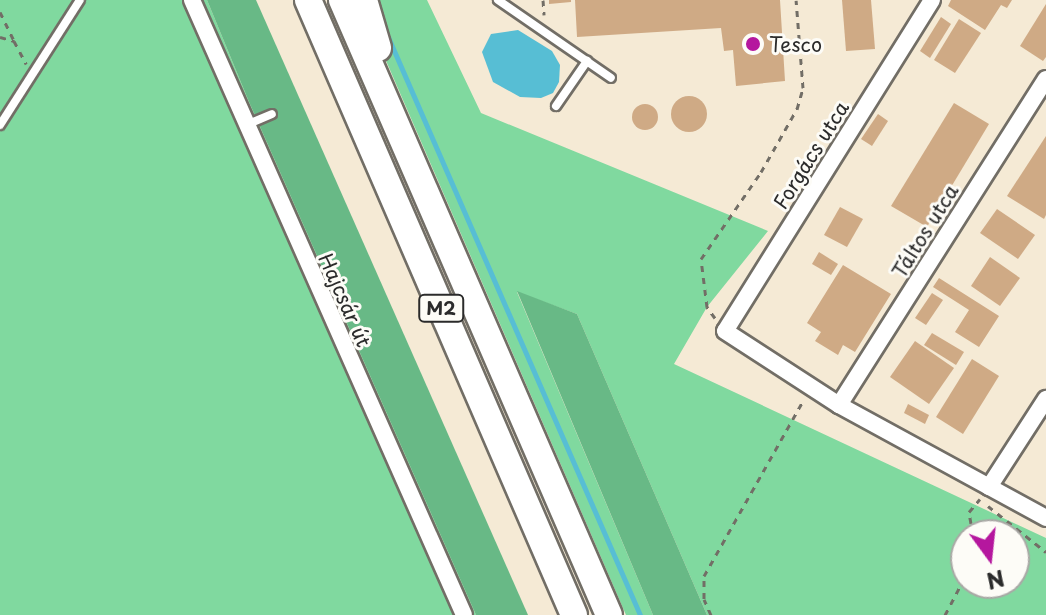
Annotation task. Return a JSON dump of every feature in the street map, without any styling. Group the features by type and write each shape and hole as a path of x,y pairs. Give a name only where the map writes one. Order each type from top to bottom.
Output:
{"highway":[{"name":"M2","path":"308,0 574,615"},
{"name":"M2","path":"342,0 609,615"},
{"path":"364,0 417,178"}],"street":[{"name":"Hajcsár út","path":"192,0 464,615"},
{"name":"Forgács utca","path":"725,331 932,0"},
{"name":"Táltos utca","path":"839,405 1046,79"},
{"path":"725,331 839,405 1046,518"},
{"path":"989,487 1046,399"}],"lane":[{"path":"0,125 80,0"},
{"path":"498,0 611,78"},
{"path":"556,106 587,61"},
{"path":"246,125 272,114"}],"path":[{"path":"725,331 707,307 701,259 761,172 797,109 803,88 796,0"},
{"path":"0,12 32,74"},
{"path":"0,37 14,41"},
{"path":"711,615 704,599 704,576 811,387"},
{"path":"970,519 969,512 982,497 989,508 1003,519"},
{"path":"1030,540 1046,552"}],"green space":[{"path":"0,0 207,0 476,615 0,615"},
{"path":"207,0 256,0 528,615 476,615"},
{"path":"368,0 427,0 481,113 768,231 707,307 674,364 1005,519 950,519 950,599 1030,599 1030,531 1046,538 1046,615 707,615 577,314 517,292 653,615 626,615 374,33"},
{"path":"517,291 577,314 707,615 653,615"}],"water":[{"path":"518,30 552,51 560,65 559,82 553,93 541,98 520,97 493,82 482,52 491,34"}],"building":[{"path":"549,0 571,0 571,2 549,4"},
{"name":"Tesco","path":"575,0 780,0 785,81 736,86 733,50 724,51 721,28 577,37"},
{"path":"842,0 871,0 875,49 846,51"},
{"path":"951,0 1012,0 1007,8 1001,5 985,30 948,6"},
{"path":"1046,4 1046,57 1043,61 1020,46"},
{"path":"941,17 951,24 930,58 920,51"},
{"path":"959,19 981,33 955,73 934,60"},
{"path":"689,96 702,101 707,114 702,127 689,132 676,127 671,114 676,101"},
{"path":"954,103 989,124 927,227 891,206"},
{"path":"645,104 654,108 658,117 654,126 645,130 636,126 632,117 636,108"},
{"path":"878,114 888,121 872,146 861,139"},
{"path":"1046,136 1046,215 1044,219 1007,196"},
{"path":"840,207 863,219 847,247 824,235"},
{"path":"997,209 1035,235 1018,259 980,233"},
{"path":"819,252 838,264 831,275 812,264"},
{"path":"990,257 1020,278 1000,306 971,286"},
{"path":"843,265 891,294 855,352 843,345 838,355 815,341 821,332 807,323"},
{"path":"939,278 999,316 979,347 955,332 969,310 933,287"},
{"path":"932,293 943,300 926,325 915,318"},
{"path":"932,333 964,352 956,365 924,345"},
{"path":"915,341 954,368 929,404 890,377"},
{"path":"972,359 999,376 963,434 936,417"},
{"path":"908,404 929,415 925,424 904,413"}],"waterway":[{"path":"388,37 640,615"}],"place":[{"name":"Tesco","path":"753,44"}]}
